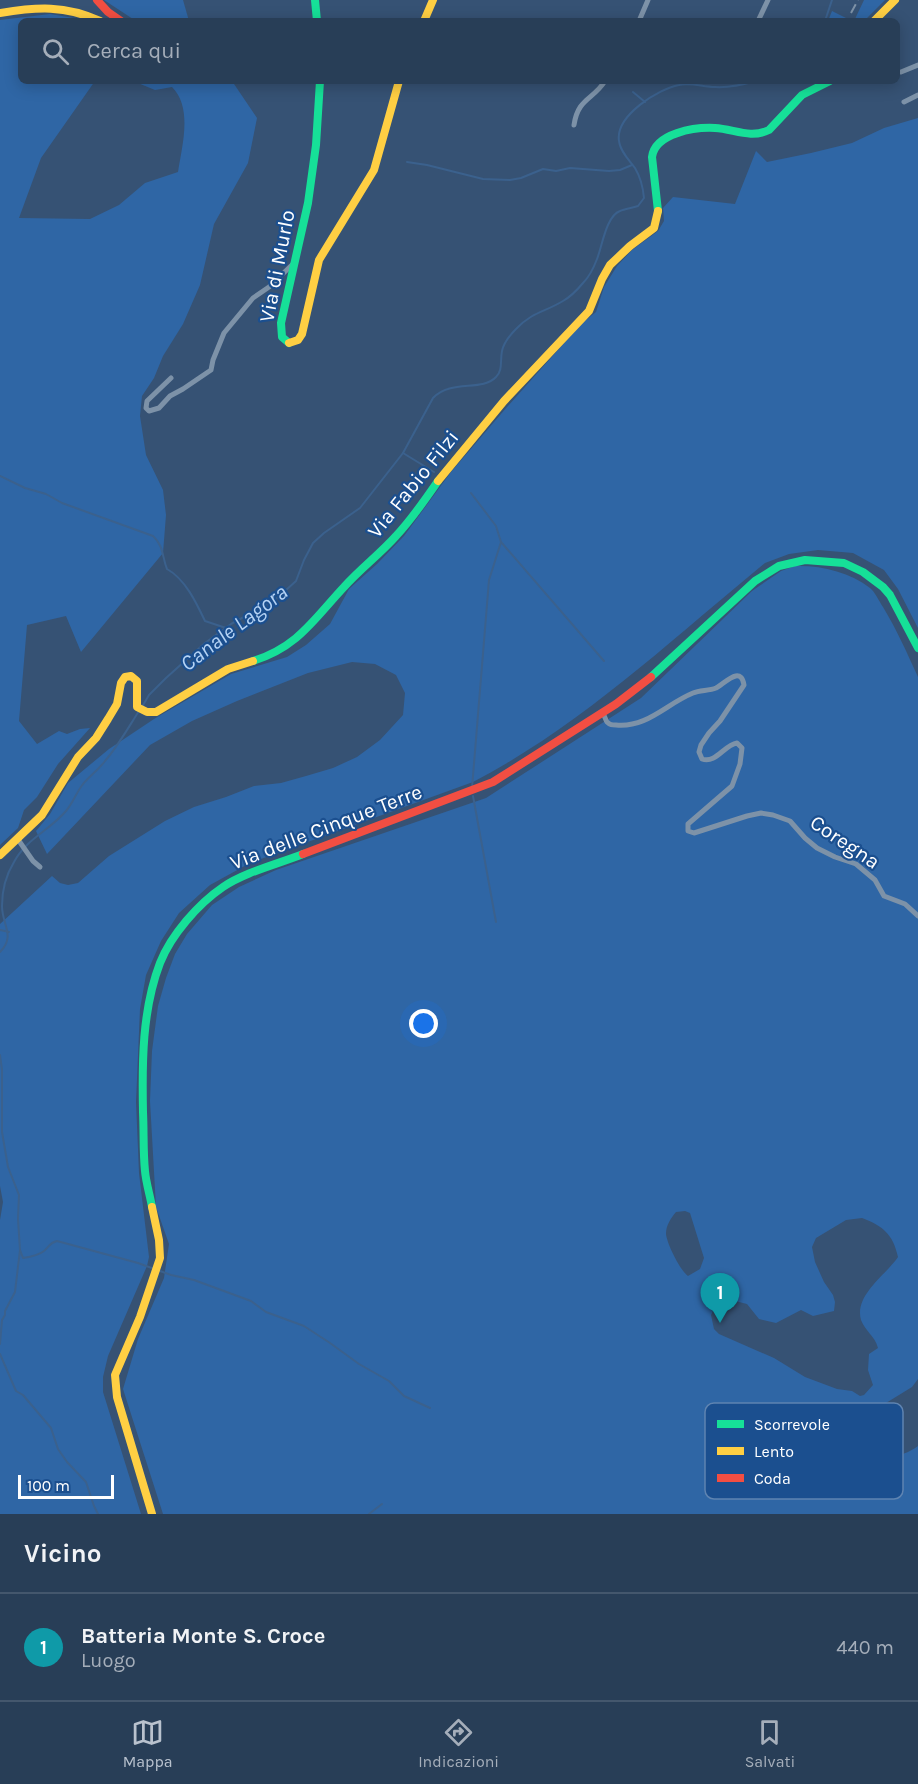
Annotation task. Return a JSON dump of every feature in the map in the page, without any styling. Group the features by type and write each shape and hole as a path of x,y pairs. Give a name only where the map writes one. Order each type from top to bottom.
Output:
{"street":[{"path":"97,0 117,18"},
{"path":"315,0 317,18"},
{"path":"425,18 433,0"},
{"path":"640,18 648,0"},
{"path":"759,18 768,0"},
{"path":"877,18 895,0"},
{"path":"0,13 53,7 92,18"},
{"path":"901,72 918,65"},
{"name":"Via di Murlo","path":"320,84 316,145 308,203 280,323 282,337 289,343 298,340 302,334 319,260 374,170 398,84"},
{"path":"574,125 581,104 603,84"},
{"name":"Via Fabio Filzi","path":"0,855 19,841 42,815 78,757 96,738 117,704 123,680 128,676 137,681 137,707 152,713 228,669 270,656 309,628 344,587 396,536 504,401 589,311 610,265 654,228 658,214 652,155 658,144 668,138 700,129 715,128 753,136 762,134 769,130 802,95 824,84"},
{"path":"904,102 918,95"},
{"path":"171,378 147,401 146,408 149,411 159,408 170,396 211,370 224,333 253,297 269,287 295,262"},
{"name":"Via delle Cinque Terre","path":"152,1514 117,1397 115,1375 143,1308 160,1258 159,1240 145,1173 142,1070 145,1028 160,962 180,929 195,910 231,883 493,782 603,714 652,675 755,581 779,567 805,560 825,560 844,563 856,568 871,577 890,595 918,648"},
{"name":"Coregna","path":"603,714 610,724 621,726 636,723 654,717 671,704 694,692 714,688 734,676 739,676 744,685 720,722 709,733 699,752 702,759 707,761 737,743 742,748 740,764 732,786 688,824 688,831 694,833 761,813 790,821 817,848 856,864 875,880 884,896 905,904 918,916"},
{"path":"19,841 40,867"}],"shaded area":[{"path":"104,0 183,0 188,18 131,18"},
{"path":"864,0 885,0 867,18 855,18"},
{"path":"832,11 846,18 829,18"},
{"path":"50,14 74,18 18,18 18,84 93,84 41,158 19,218 90,219 119,205 145,183 178,172 184,128 182,105 172,87 155,90 140,84 234,84 257,118 248,163 214,224 200,285 183,324 142,396 140,416 146,455 163,490 166,515 163,553 81,652 66,616 27,625 19,721 37,744 59,731 67,734 90,728 58,764 37,797 24,810 18,828 0,845 0,20"},
{"path":"918,118 918,628 898,589 884,570 853,553 818,550 789,554 765,563 624,680 551,735 513,760 473,782 250,863 210,885 179,913 161,941 146,975 140,1009 136,1102 139,1173 149,1257 108,1356 103,1377 103,1392 141,1514 0,1514 0,1220 3,1202 0,1186 0,924 52,876 60,883 68,885 78,883 109,856 165,821 194,807 254,786 281,783 333,768 357,757 380,740 403,715 405,693 396,675 375,664 352,662 308,673 192,721 150,745 47,854 36,831 50,814 68,783 109,749 154,719 231,674 287,657 306,645 330,624 349,589 404,536 451,472 582,323 596,312 604,287 617,266 632,250 658,231 664,221 663,208 673,197 735,204 756,151 767,162 852,143 884,128"},
{"path":"795,566 824,568 862,582 874,592 893,624 918,677 918,1379 912,1387 886,1403 705,1403 705,1499 903,1499 903,1454 918,1446 918,1514 163,1514 123,1389 138,1339 164,1278 169,1244 156,1207 150,1101 152,1051 158,1006 166,978 175,954 187,934 212,905 239,887 276,870 486,798 641,698 752,591 781,571","holes":["676,1212 690,1213 704,1258 700,1269 688,1276 674,1256 666,1234 668,1225","862,1218 876,1224 890,1237 898,1257 872,1286 862,1302 861,1320 878,1348 869,1354 868,1370 873,1385 864,1395 860,1396 852,1391 837,1389 805,1377 774,1358 719,1334 714,1329 711,1315 717,1303 727,1299 747,1304 759,1319 776,1323 801,1310 813,1316 834,1311 833,1295 815,1262 812,1247 816,1238 846,1220"]}],"waterway":[{"name":"Canale Lagora","path":"826,18 832,0"},
{"name":"Canale Lagora","path":"142,707 149,695 205,643 231,624 275,600 296,581 313,543 360,508 403,453 433,398 448,389 483,384 496,377 500,369 503,348 514,331 528,319 566,299 585,281 596,262 611,219 620,211 638,206 644,198 639,175 620,145 620,132 624,122 640,105 660,92 688,84"},
{"name":"Canale Lagora","path":"688,84 710,87 745,84"},
{"path":"633,92 645,102"},
{"path":"407,162 483,179 510,180 543,169 556,171 570,168 609,171 620,170 632,165"},
{"path":"403,453 434,472"},
{"path":"0,476 25,488 46,494 62,503 153,536 161,548 167,569 185,585 205,621 226,628"},
{"path":"471,493 496,526 501,542 604,661"},
{"path":"472,788 489,580 501,542"},
{"name":"Canale Lagora","path":"0,952 5,946 8,935 2,906 3,894 14,862 25,847 53,824 71,805 83,784 103,764 139,711"},
{"path":"473,796 496,922"},
{"name":"Canale Lagora","path":"0,930 9,932"},
{"path":"0,1055 2,1132 8,1167 19,1195 20,1250 15,1292 2,1320 0,1344"},
{"path":"20,1250 23,1258 42,1252 57,1241 194,1280 251,1301 266,1312 304,1326 359,1364 389,1381 404,1396 430,1408"},
{"path":"0,1354 16,1391 23,1395 51,1428 58,1449 86,1482 98,1514"},
{"path":"369,1514 382,1504"}],"railway":[{"path":"851,13 858,0"}],"traffic: fast":[{"path":"315,0 317,18"},
{"path":"289,343 282,337 281,323 308,203 316,145 320,84"},
{"path":"658,211 652,157 660,142 677,133 697,129 715,128 749,134 762,133 769,130 802,95 824,84"},
{"path":"253,661 282,648 304,631 350,580 402,530 438,481"},
{"path":"651,677 755,581 779,566 805,560 844,563 863,572 883,587 890,595 918,648"},
{"path":"152,1207 144,1164 143,1056 146,1018 160,963 178,931 195,911 223,887 241,877 303,854"}],"traffic: slow":[{"path":"425,18 433,0"},
{"path":"877,18 895,0"},
{"path":"0,13 26,9 51,9 75,12 92,18"},
{"path":"289,343 298,340 302,334 319,260 374,170 398,84"},
{"path":"438,481 504,401 589,311 610,265 654,228 658,211"},
{"path":"0,855 42,815 78,757 96,738 108,719 117,704 121,683 125,677 131,676 137,681 137,707 147,712 156,712 228,669 253,661"},
{"path":"152,1207 159,1240 160,1258 140,1317 115,1375 117,1397 152,1514"}],"traffic: jam":[{"path":"97,0 117,18"},
{"path":"303,854 493,782 616,704 651,677"}],"place":[{"name":"Batteria Monte S. Croce","path":"720,1323"}]}
